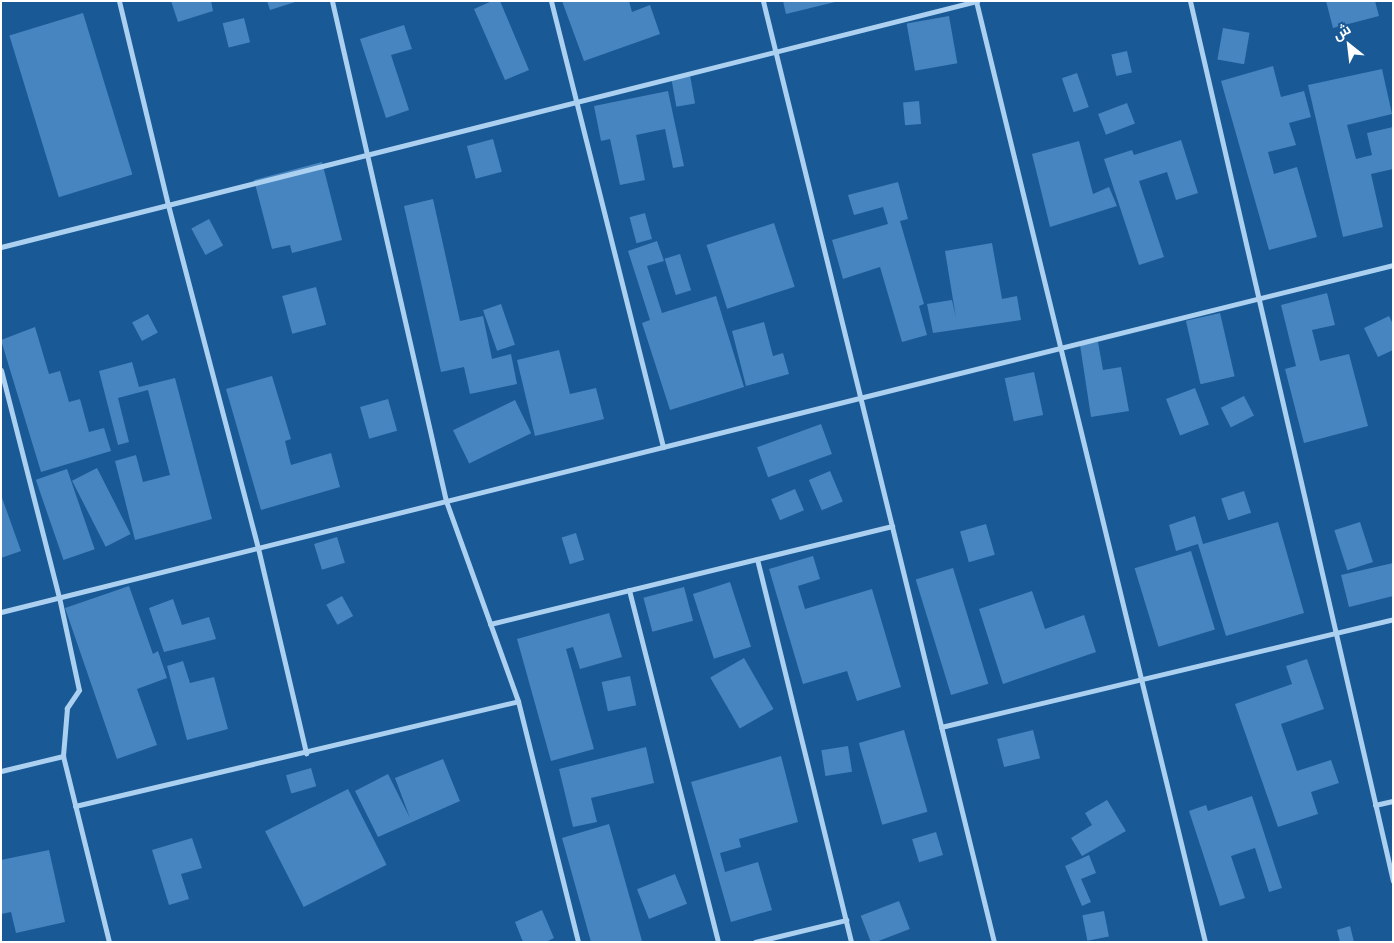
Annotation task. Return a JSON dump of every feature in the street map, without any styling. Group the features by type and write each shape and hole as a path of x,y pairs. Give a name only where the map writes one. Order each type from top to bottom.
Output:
{"street":[{"path":"119,1 168,205 258,548 306,753"},
{"path":"332,1 446,501 518,701 578,942"},
{"path":"551,1 663,447"},
{"path":"763,1 994,942"},
{"path":"1,247 976,1 1062,347 1205,942"},
{"path":"1190,1 1393,881"},
{"path":"1,612 1393,265"},
{"path":"1,370 60,597 78,690 67,708 63,756 109,942"},
{"path":"490,624 892,526"},
{"path":"757,559 851,942"},
{"path":"629,590 718,942"},
{"path":"941,727 1393,619"},
{"path":"75,806 306,753 518,701"},
{"path":"1,771 63,756"},
{"path":"1376,805 1393,801"},
{"path":"755,942 846,920"}],"building":[{"path":"171,1 211,1 213,11 178,22"},
{"path":"267,1 295,1 295,2 270,10"},
{"path":"492,1 500,1 529,70 505,80 474,9"},
{"path":"562,1 629,1 632,12 650,5 660,34 584,61"},
{"path":"783,1 835,1 835,2 786,14"},
{"path":"1326,1 1375,1 1379,16 1333,28"},
{"path":"83,13 132,175 59,197 9,36"},
{"path":"949,16 957,63 915,71 907,23"},
{"path":"244,18 250,42 229,48 223,23"},
{"path":"404,25 412,49 391,55 409,110 386,118 360,39"},
{"path":"1223,28 1250,33 1244,64 1217,60"},
{"path":"1127,51 1132,72 1116,76 1111,55"},
{"path":"1273,66 1281,97 1304,91 1311,117 1289,123 1296,145 1268,152 1274,174 1297,167 1317,237 1269,250 1221,81"},
{"path":"1382,69 1392,114 1347,125 1356,159 1372,155 1367,133 1393,127 1393,169 1371,174 1383,227 1343,237 1308,85"},
{"path":"1077,73 1089,107 1074,112 1062,78"},
{"path":"690,75 695,104 676,107 671,78"},
{"path":"668,91 684,166 673,168 665,129 636,135 645,180 620,185 610,139 601,141 594,106"},
{"path":"919,101 921,124 905,125 903,102"},
{"path":"1127,103 1135,124 1106,135 1098,114"},
{"path":"493,139 502,172 476,179 467,146"},
{"path":"1181,140 1198,193 1176,200 1167,172 1139,181 1164,257 1139,265 1104,159 1132,150 1134,155"},
{"path":"1079,141 1093,194 1109,187 1117,206 1050,227 1032,154"},
{"path":"322,162 342,240 292,253 290,245 272,249 254,180"},
{"path":"898,182 908,219 900,221 924,304 919,306 927,335 902,342 880,267 843,279 832,240 888,224 883,207 854,215 848,195"},
{"path":"433,199 460,321 483,316 492,359 511,354 517,384 470,394 464,367 441,372 404,206"},
{"path":"645,213 652,239 637,243 630,217"},
{"path":"209,219 223,245 205,255 191,228"},
{"path":"774,223 795,287 727,309 706,245"},
{"path":"657,241 664,261 647,266 662,313 716,296 744,387 670,410 642,323 650,320 628,251"},
{"path":"992,243 1002,299 1017,296 1021,320 933,333 927,304 952,300 956,318 945,251"},
{"path":"680,254 691,290 676,295 665,259"},
{"path":"316,287 326,325 292,334 282,296"},
{"path":"1327,293 1335,325 1312,330 1320,361 1349,354 1368,426 1304,443 1285,369 1296,366 1281,305"},
{"path":"501,304 515,345 497,351 483,310"},
{"path":"1220,313 1235,376 1201,384 1186,321"},
{"path":"148,314 158,333 142,341 132,322"},
{"path":"1389,316 1393,324 1393,350 1378,357 1364,328"},
{"path":"764,322 773,356 783,353 789,374 746,386 732,331"},
{"path":"35,327 49,374 60,371 69,402 80,399 89,432 104,428 111,451 41,472 1,340"},
{"path":"1098,342 1103,370 1121,367 1129,411 1091,417 1080,345"},
{"path":"559,350 570,394 596,388 604,419 535,436 517,360"},
{"path":"132,362 139,387 175,378 212,519 135,540 115,461 136,455 143,482 170,475 148,390 118,398 129,442 118,445 99,371"},
{"path":"1034,372 1043,415 1014,421 1005,378"},
{"path":"272,376 291,439 285,441 291,465 331,453 340,487 261,510 226,389"},
{"path":"1195,388 1209,424 1180,436 1166,399"},
{"path":"1244,396 1254,416 1231,427 1221,408"},
{"path":"388,399 397,431 369,439 360,407"},
{"path":"515,400 531,433 469,464 453,430"},
{"path":"821,424 832,454 768,477 757,447"},
{"path":"97,468 131,534 106,547 72,481"},
{"path":"67,469 95,549 63,560 36,480"},
{"path":"830,471 843,501 822,510 809,480"},
{"path":"795,489 804,510 780,520 771,499"},
{"path":"1244,491 1251,513 1228,520 1221,498"},
{"path":"1,495 21,551 1,558"},
{"path":"1195,516 1203,544 1278,522 1304,613 1226,636 1198,544 1176,551 1169,525"},
{"path":"1360,522 1373,562 1347,570 1334,530"},
{"path":"986,524 995,555 969,562 960,531"},
{"path":"576,533 584,560 570,564 562,537"},
{"path":"337,537 345,563 322,570 314,544"},
{"path":"1191,551 1215,629 1159,647 1135,568"},
{"path":"813,556 820,579 798,586 805,609 872,589 901,687 857,701 847,671 803,684 769,569"},
{"path":"1393,563 1393,596 1349,607 1341,575"},
{"path":"953,568 988,684 951,695 916,579"},
{"path":"730,582 751,647 714,659 693,594"},
{"path":"129,586 153,654 158,651 167,678 137,689 157,745 117,759 65,608"},
{"path":"684,587 693,621 652,632 643,598"},
{"path":"1032,591 1045,629 1084,615 1096,652 1003,684 979,609"},
{"path":"342,596 353,616 337,625 326,605"},
{"path":"173,599 182,625 209,617 216,639 164,652 149,608"},
{"path":"609,613 622,657 580,669 573,647 566,649 594,749 551,761 517,639"},
{"path":"744,658 774,709 740,729 710,678"},
{"path":"1307,659 1324,709 1281,724 1297,771 1331,760 1339,783 1311,792 1318,814 1278,827 1235,704 1292,684 1286,666"},
{"path":"183,661 190,683 214,677 228,729 187,740 167,666"},
{"path":"630,676 636,705 608,711 602,682"},
{"path":"904,730 927,812 882,825 859,743"},
{"path":"1033,730 1040,758 1004,767 997,739"},
{"path":"848,746 852,772 825,776 821,750"},
{"path":"646,747 654,783 591,798 597,822 573,827 559,769"},
{"path":"781,756 798,822 739,839 741,847 720,853 725,872 758,862 772,910 731,922 691,782"},
{"path":"443,759 460,801 378,837 355,791 388,774 410,818 395,778"},
{"path":"311,768 316,786 291,793 286,775"},
{"path":"348,789 387,865 304,907 265,831"},
{"path":"1252,796 1282,888 1269,892 1255,848 1231,856 1245,898 1220,906 1189,811 1206,805 1208,811"},
{"path":"1107,800 1126,831 1082,856 1071,838 1092,825 1085,813"},
{"path":"609,824 642,941 639,942 591,942 562,838"},
{"path":"936,832 943,855 919,862 912,839"},
{"path":"192,838 202,868 181,874 189,899 169,905 152,850"},
{"path":"49,850 65,922 16,933 11,912 1,914 1,860"},
{"path":"1089,855 1096,873 1081,879 1091,902 1082,906 1065,866"},
{"path":"675,874 687,904 649,919 637,889"},
{"path":"899,901 910,929 876,942 871,942 861,916"},
{"path":"542,910 554,938 546,942 523,942 515,922"},
{"path":"1104,911 1109,937 1087,941 1082,915"},
{"path":"1350,926 1354,942 1340,942 1337,930"}]}
